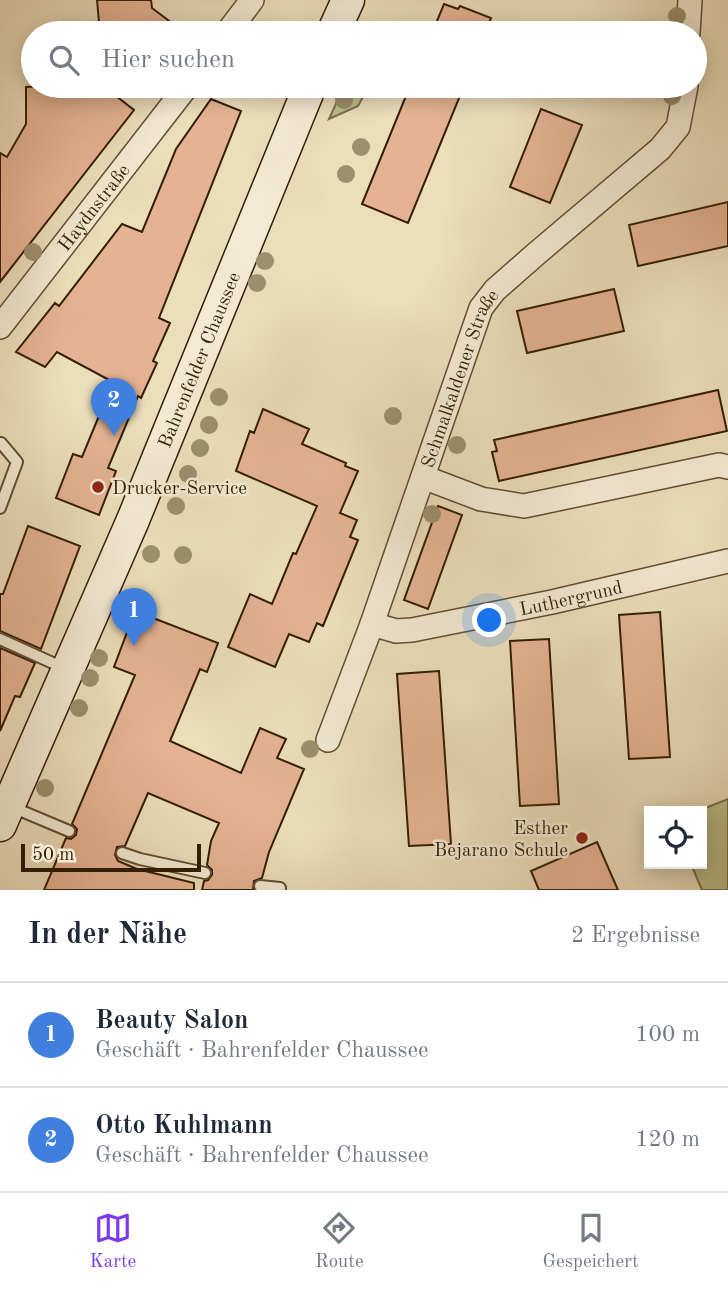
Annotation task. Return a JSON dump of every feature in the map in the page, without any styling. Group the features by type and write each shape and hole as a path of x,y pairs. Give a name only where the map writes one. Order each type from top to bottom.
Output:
{"main road":[{"path":"338,21 348,0"},
{"name":"Bahrenfelder Chaussee","path":"5,815 133,520 305,98"}],"street":[{"path":"236,21 252,0"},
{"path":"689,21 690,0"},
{"name":"Haydnstraße","path":"0,327 178,98"},
{"name":"Schmalkaldener Straße","path":"328,740 372,624 481,308 495,290 660,149 678,127 683,98"},
{"path":"423,477 481,499 524,506 719,466 728,467"},
{"name":"Luthergrund","path":"372,624 396,631 412,631 728,561"}],"lane":[{"path":"0,508 17,462 1,443"},
{"path":"0,639 68,670"},
{"path":"5,815 69,831"},
{"path":"122,853 205,873"},
{"path":"260,886 280,888"}],"green space":[{"path":"339,98 362,98 358,106 329,119"},
{"path":"728,799 728,890 702,890 693,869 707,869 707,807"}],"building":[{"path":"97,0 151,0 152,8 169,21 99,21"},
{"path":"444,4 458,9 460,6 491,18 490,21 437,21"},
{"path":"26,98 118,98 134,110 0,282 0,153 7,157 26,124"},
{"path":"405,98 459,98 408,223 362,204"},
{"path":"211,99 241,111 159,318 170,323 153,361 157,363 141,398 138,396 108,468 116,471 99,515 56,498 73,454 82,457 113,382 57,352 45,367 16,352 55,303 59,306 122,224 142,232 176,149"},
{"path":"541,109 582,125 550,203 510,187"},
{"path":"728,202 728,246 638,266 629,225"},
{"path":"614,289 624,331 527,353 517,311"},
{"path":"718,390 727,431 499,481 492,452 497,451 494,440"},
{"path":"263,409 309,429 302,444 358,471 340,513 357,520 350,537 358,540 323,626 317,623 309,642 289,634 275,667 228,647 250,594 272,604 293,553 296,554 317,506 236,471 250,431 254,433"},
{"path":"438,506 462,515 428,609 404,600"},
{"path":"28,526 80,546 41,649 0,631 0,594 3,594"},
{"path":"135,611 218,643 207,672 200,669 170,741 241,773 260,728 286,739 277,758 304,769 269,852 262,878 254,881 253,890 202,890 204,881 212,875 212,870 207,865 211,841 219,823 148,793 125,846 117,847 115,855 118,861 137,869 194,883 194,890 44,890 66,838 71,839 76,835 77,829 72,824 135,675 114,667"},
{"path":"660,612 670,757 629,759 619,615"},
{"path":"549,639 559,804 520,806 510,641"},
{"path":"0,648 35,663 20,697 15,696 0,731"},
{"path":"439,671 451,844 409,846 397,674"},
{"path":"597,842 618,890 539,890 531,871"}],"place":[{"name":"Otto Kuhlmann","path":"114,436"},
{"name":"Drucker-Service","path":"98,487"},
{"name":"Beauty Salon","path":"134,646"},
{"name":"Esther Bejarano Schule","path":"582,838"}]}
